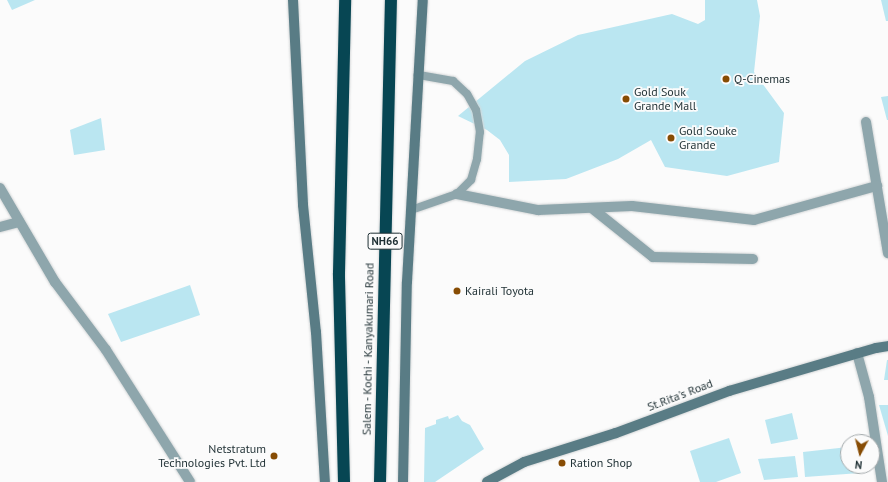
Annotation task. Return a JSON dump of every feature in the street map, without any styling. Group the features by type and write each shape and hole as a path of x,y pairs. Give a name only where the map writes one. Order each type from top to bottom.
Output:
{"highway":[{"name":"Salem - Kochi - Kanyakumari Road","path":"344,482 339,273 345,0"},
{"name":"Salem - Kochi - Kanyakumari Road","path":"380,482 391,0"}],"street":[{"path":"293,0 303,205 316,332 325,482"},
{"path":"403,482 407,282 423,0"},
{"path":"866,122 888,253"},
{"path":"457,194 538,210 593,209 632,206 754,220 877,186"},
{"path":"0,188 55,282 106,350 190,482"},
{"path":"593,209 653,256 753,259"},
{"path":"0,227 19,222"},
{"name":"St.Rita's Road","path":"487,482 524,462 616,433 729,391 857,353 888,346"},
{"path":"857,353 869,397 882,482"}],"lane":[{"path":"411,210 457,194 471,180 477,159 480,132 476,110 467,94 453,81 418,75"}],"building":[{"path":"7,0 35,0 12,10"},
{"name":"Gold Souk Grande Mall","path":"705,0 757,0 760,16 754,72 784,113 779,162 727,176 665,167 651,140 618,159 566,179 509,182 509,155 500,140 487,130 458,116 525,61 578,35 672,14 698,24 705,20"},
{"path":"881,0 888,0 888,21 886,21"},
{"path":"888,96 888,120 887,120 881,97"},
{"path":"101,118 105,150 74,155 70,130"},
{"path":"190,285 200,315 121,342 108,314"},
{"path":"887,360 888,380 884,380"},
{"path":"879,405 888,405 888,436"},
{"path":"792,413 798,439 771,444 765,420"},
{"path":"458,415 462,421 470,425 484,449 435,482 424,482 425,428 436,424 436,420 448,416 449,419"},
{"path":"729,438 741,473 716,482 700,482 690,451"},
{"path":"840,448 840,474 846,474 805,477 803,452"},
{"path":"795,456 798,477 764,480 758,459"}],"place":[{"name":"Q-Cinemas","path":"726,79"},
{"name":"Gold Souk Grande Mall","path":"626,99"},
{"name":"Gold Souke Grande","path":"671,138"},
{"name":"Kairali Toyota","path":"457,291"},
{"name":"Netstratum Technologies Pvt. Ltd","path":"274,456"},
{"name":"Ration Shop","path":"562,463"}]}
